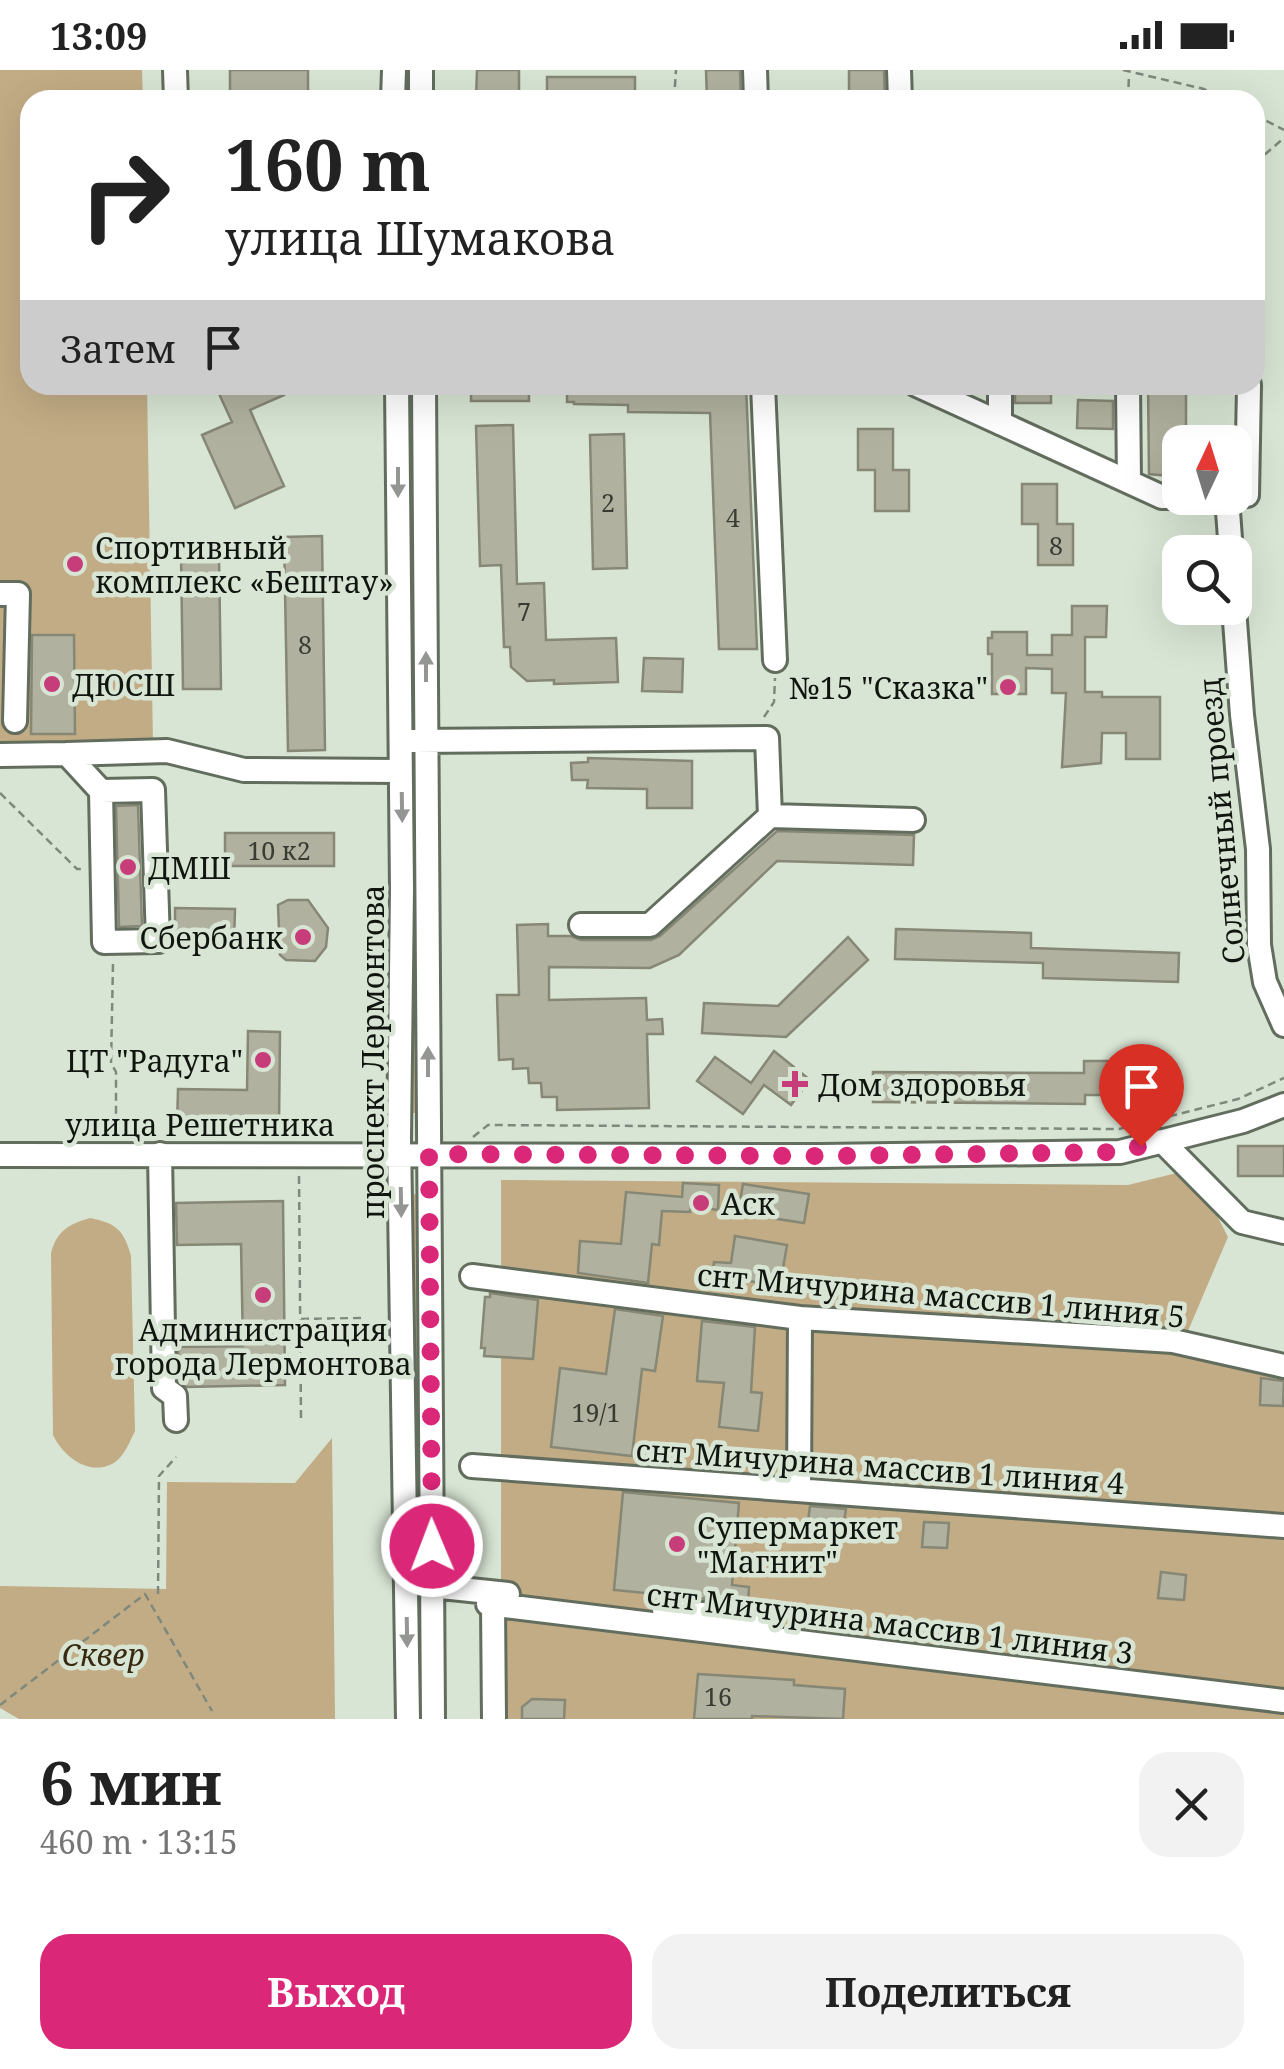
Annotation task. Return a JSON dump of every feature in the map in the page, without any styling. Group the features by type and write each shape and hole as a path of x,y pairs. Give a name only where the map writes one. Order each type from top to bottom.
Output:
{"street":[{"name":"проспект Лермонтова","path":"397,395 399,1155 408,1719"},
{"name":"проспект Лермонтова","path":"424,395 433,1719"},
{"path":"763,395 775,660"},
{"path":"938,395 1162,497"},
{"path":"1000,395 1000,423"},
{"path":"1128,395 1129,482"},
{"path":"1248,395 1248,425"},
{"path":"0,594 18,594 16,721"},
{"name":"Солнечный проезд","path":"1235,625 1258,849 1259,945 1266,982 1284,1026"},
{"path":"400,740 768,738 770,816"},
{"path":"0,755 167,751 244,770 400,770"},
{"path":"68,754 100,791 104,942 158,941 153,790 100,791"},
{"path":"581,925 650,925 770,816 913,820"},
{"name":"улица Решетника","path":"0,1154 821,1156 1120,1152 1242,1121 1284,1104"},
{"path":"1162,1141 1242,1222 1284,1232"},
{"path":"160,1154 164,1388 175,1396 176,1420"},
{"name":"снт Мичурина массив 1 линия 5","path":"472,1276 800,1318 1173,1341 1284,1366"},
{"path":"800,1318 800,1490"},
{"name":"снт Мичурина массив 1 линия 4","path":"472,1466 1284,1526"},
{"path":"432,1586 768,1621"},
{"name":"снт Мичурина массив 1 линия 3","path":"494,1719 490,1605 1284,1701"}],"path":[{"path":"1123,70 1204,90"},
{"path":"1128,90 1129,73"},
{"path":"1265,154 1284,138"},
{"path":"749,738 774,702 775,660"},
{"path":"0,793 76,869"},
{"path":"113,942 111,1063 116,1072 116,1140"},
{"path":"469,1139 488,1125 1119,1129 1238,1099 1284,1078"},
{"path":"299,1174 301,1420"},
{"path":"300,1319 364,1318"},
{"path":"158,1594 159,1476 176,1457"},
{"path":"0,1705 144,1594 212,1711"}],"green space":[{"name":"Спортивный комплекс «Бештау»","path":"0,70 142,70 143,90 20,90 20,395 147,395 153,743 0,743"},
{"path":"406,395 412,395 415,712 409,712"},
{"path":"410,764 415,765 419,1113 412,1113"},
{"path":"1193,1169 1228,1237 1179,1352 1284,1368 1284,1719 501,1719 501,1180 1128,1185"},
{"path":"414,1194 420,1194 421,1396 413,1396"},
{"path":"90,1218 118,1229 131,1256 135,1431 116,1461 103,1467 77,1462 53,1435 51,1253 65,1230"},
{"name":"Сквер","path":"332,1438 335,1719 19,1719 0,1708 0,1586 166,1589 167,1482 295,1483"},
{"path":"415,1447 421,1447 424,1719 418,1719"}],"building":[{"path":"230,70 308,70 308,90 230,90"},
{"path":"477,70 519,70 519,90 476,90"},
{"path":"706,70 740,70 741,90 707,90"},
{"path":"849,70 884,70 885,90 849,90"},
{"path":"547,77 635,77 635,90 547,90"},
{"path":"220,395 284,395 250,410 284,486 235,508 202,435 232,422"},
{"path":"471,395 529,395 529,401 471,401"},
{"path":"567,395 746,395 757,649 719,649 710,413 628,412 628,405 567,402"},
{"path":"1015,395 1051,395 1051,403 1015,403"},
{"path":"1148,395 1186,395 1186,425 1162,425 1162,475 1149,474"},
{"path":"1078,400 1113,401 1113,429 1077,428"},
{"path":"513,425 517,584 544,583 546,640 616,638 618,682 527,681 511,667 510,647 504,647 501,565 480,566 476,426"},
{"path":"858,429 893,429 893,470 909,470 909,511 875,511 875,470 858,470"},
{"path":"624,434 627,568 593,569 590,435"},
{"path":"1022,484 1057,484 1057,524 1073,524 1073,565 1038,565 1038,524 1022,524"},
{"path":"322,536 325,750 288,751 284,537"},
{"path":"181,555 219,555 221,689 183,689"},
{"name":"№15 \"Сказка\"","path":"1072,606 1107,606 1106,637 1085,637 1085,692 1102,692 1102,697 1160,697 1160,759 1126,759 1126,733 1102,733 1101,763 1062,767 1066,693 1052,693 1052,669 1026,668 1026,694 992,694 988,638 992,638 992,632 1027,632 1027,655 1052,655 1052,635 1072,635"},
{"name":"ДЮСШ","path":"32,635 74,635 75,734 31,734"},
{"path":"644,658 683,659 682,692 642,691"},
{"path":"588,758 692,761 692,808 647,808 647,789 587,788 588,780 572,780 571,763 588,762"},
{"path":"138,805 142,926 119,927 116,806"},
{"path":"777,831 914,835 913,865 777,861 679,955 650,968 549,967 549,1000 646,998 647,1020 662,1019 663,1034 647,1034 649,1108 557,1110 557,1097 542,1097 541,1083 529,1083 528,1068 513,1069 513,1059 499,1060 497,995 519,995 517,925 548,924 548,936 581,940 651,940"},
{"path":"225,833 334,833 334,866 225,866"},
{"name":"Сбербанк","path":"288,900 308,900 328,928 326,947 315,961 286,960 280,955 278,905"},
{"path":"175,908 235,909 234,943 175,943"},
{"path":"896,929 1031,933 1031,948 1179,953 1178,982 1043,978 1043,963 895,959"},
{"path":"848,937 868,960 786,1037 702,1033 704,1003 778,1006"},
{"name":"ЦТ \"Радуга\"","path":"248,1031 280,1032 279,1126 177,1124 178,1089 247,1090"},
{"path":"774,1051 810,1080 791,1105 764,1085 743,1114 697,1081 715,1057 751,1083"},
{"path":"1084,1061 1139,1061 1139,1095 1085,1095 1085,1104 873,1102 873,1072 1084,1073"},
{"path":"1238,1146 1284,1146 1284,1176 1238,1176"},
{"path":"683,1183 719,1185 718,1210 691,1206 690,1212 662,1211 659,1245 652,1244 648,1283 578,1273 580,1241 621,1244 626,1192 682,1197"},
{"path":"743,1184 809,1194 804,1223 738,1213"},
{"name":"Администрация города Лермонтова","path":"283,1201 285,1385 186,1387 179,1380 178,1347 243,1346 241,1244 177,1245 176,1203"},
{"path":"735,1236 787,1245 780,1286 712,1275 714,1262 731,1263"},
{"path":"490,1293 538,1300 533,1359 484,1356 485,1348 481,1348 485,1297 490,1297"},
{"path":"615,1309 663,1316 655,1371 642,1369 632,1456 551,1447 560,1368 606,1374"},
{"path":"702,1321 755,1327 751,1392 762,1393 758,1431 719,1427 724,1383 697,1381"},
{"path":"1261,1378 1284,1381 1283,1406 1260,1405"},
{"name":"Супермаркет \"Магнит\"","path":"623,1492 739,1503 732,1585 749,1587 748,1603 614,1590"},
{"path":"810,1506 846,1509 841,1540 806,1536"},
{"path":"924,1522 949,1523 947,1548 922,1547"},
{"path":"1161,1572 1186,1575 1184,1600 1158,1598"},
{"path":"698,1674 794,1680 794,1685 845,1689 843,1719 694,1719"},
{"path":"532,1699 565,1700 564,1719 522,1719 522,1707"}],"place":[{"name":"Спортивный комплекс «Бештау»","path":"75,564"},
{"name":"ДЮСШ","path":"52,684"},
{"name":"№15 \"Сказка\"","path":"1008,687"},
{"name":"ДМШ","path":"128,867"},
{"name":"Сбербанк","path":"303,937"},
{"name":"ЦТ \"Радуга\"","path":"263,1060"},
{"name":"Дом здоровья","path":"795,1084"},
{"name":"Аск","path":"701,1203"},
{"name":"Администрация города Лермонтова","path":"263,1295"},
{"name":"Супермаркет \"Магнит\"","path":"677,1544"}],"route":[{"path":"432,1546 429,1154 821,1156 1120,1152 1141,1146"}]}
